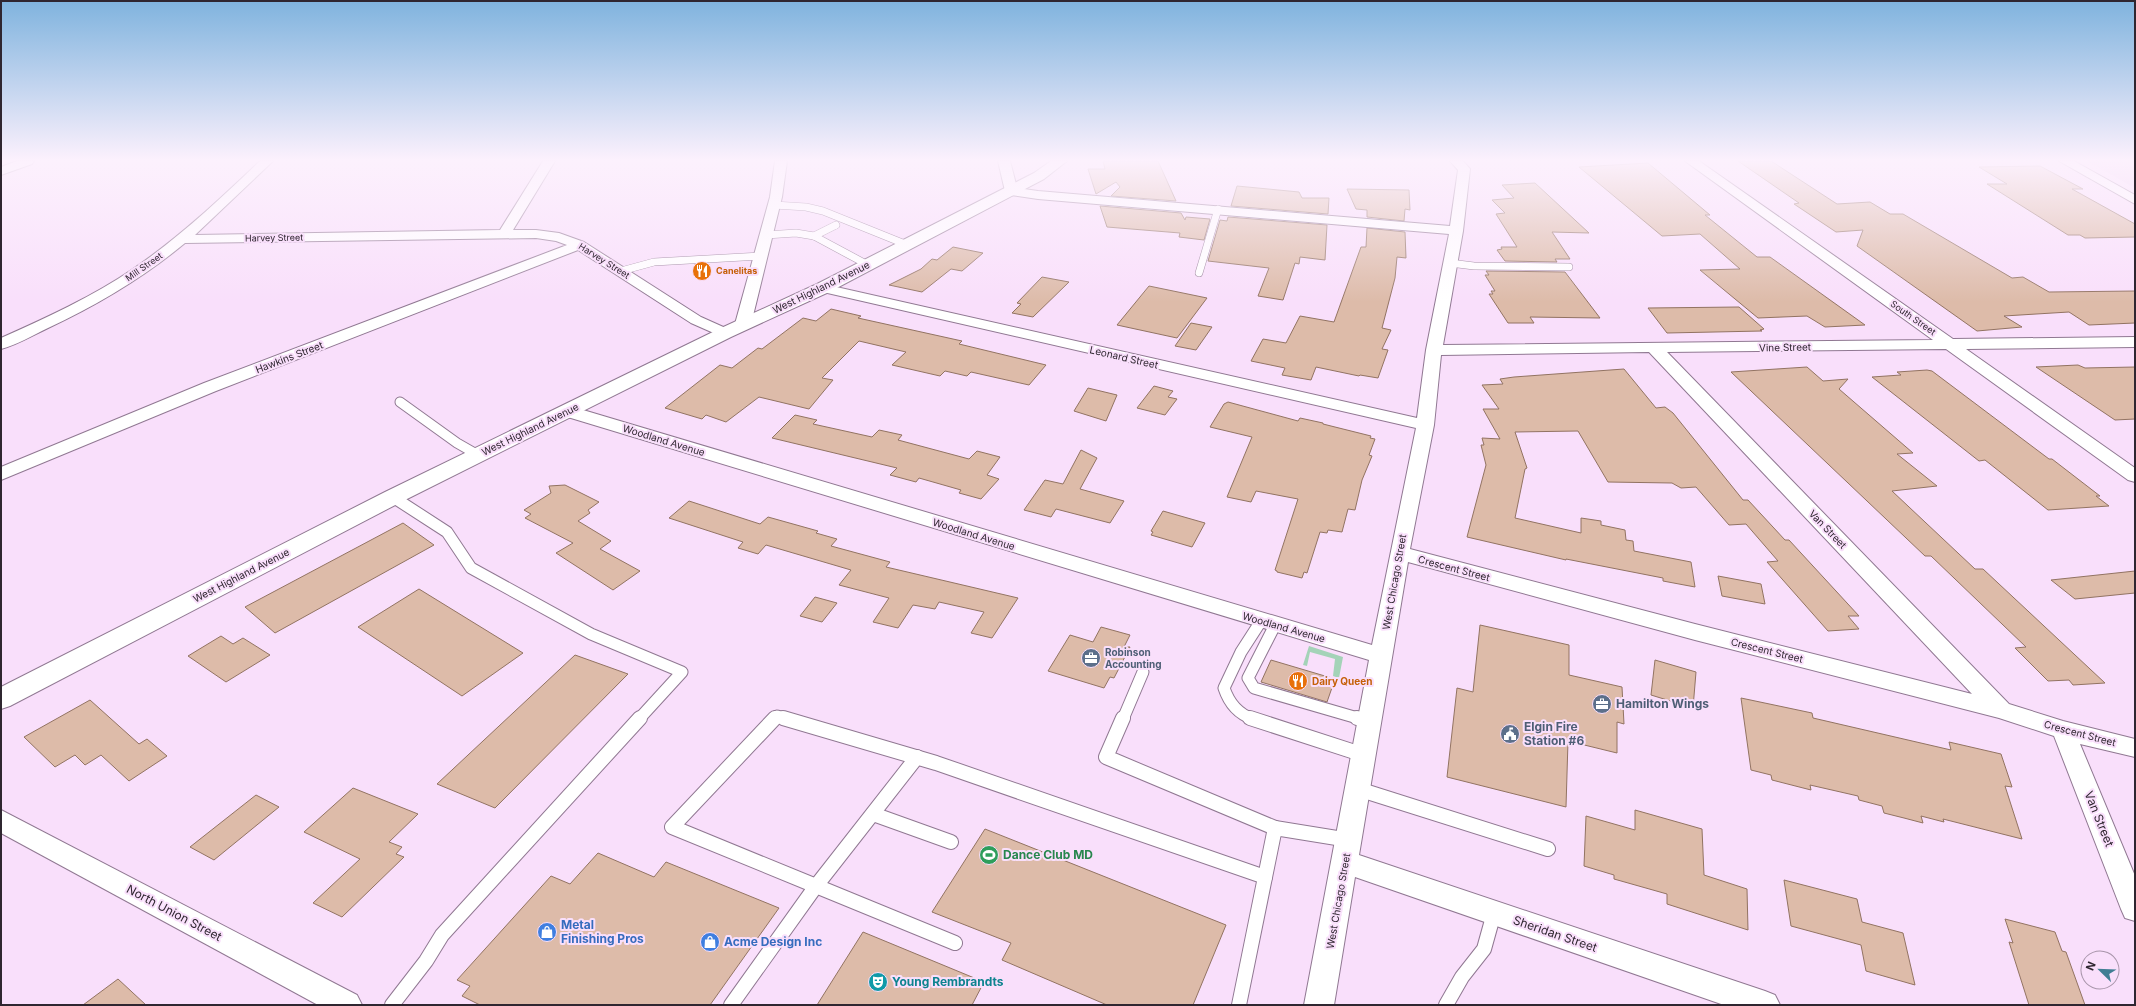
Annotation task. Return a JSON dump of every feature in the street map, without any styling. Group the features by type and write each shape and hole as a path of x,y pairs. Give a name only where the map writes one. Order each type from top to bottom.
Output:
{"main road":[{"name":"West Highland Avenue","path":"1,699 393,497 743,324 823,288 905,244 977,208"}],"street":[{"name":"Mill Street","path":"1,344 97,297 138,272 181,239 216,208"},
{"path":"504,234 520,208"},
{"path":"743,324 773,208"},
{"path":"1204,208 1456,231"},
{"name":"West Chicago Street","path":"1319,1005 1399,553 1425,425 1434,350 1459,208"},
{"name":"South Street","path":"1757,208 2135,476"},
{"name":"Harvey Street","path":"181,239 504,234 536,234 559,237 579,245 696,320 725,333"},
{"name":"Hawkins Street","path":"1,474 93,434 210,387 579,245"},
{"name":"Leonard Street","path":"823,288 1425,425"},
{"name":"Vine Street","path":"1434,350 1655,349 2135,342"},
{"name":"Van Street","path":"1655,349 2001,710"},
{"name":"Woodland Avenue","path":"567,411 1381,656"},
{"name":"Crescent Street","path":"1399,553 1688,630 2001,710 2063,730 2135,748"},
{"name":"Van Street","path":"2063,730 2135,909"},
{"name":"North Union Street","path":"1,821 347,1005"},
{"name":"Sheridan Street","path":"1347,851 1494,913 1765,1005"}],"lane":[{"path":"810,208 823,211 905,244"},
{"path":"1198,273 1218,209"},
{"path":"814,236 836,225"},
{"path":"766,235 796,233 814,236 868,265"},
{"path":"621,271 654,262 761,256"},
{"path":"1450,263 1474,266 1569,267"},
{"path":"400,402 457,443 478,455"},
{"path":"392,1005 426,961 442,935 682,672 590,634 471,568 447,532 393,497"},
{"path":"1268,623 1248,678 1254,688 1369,721"},
{"path":"1268,623 1241,652 1224,688 1228,702 1248,717 1364,755"},
{"path":"1143,672 1106,757 1275,828 1347,851"},
{"path":"955,943 672,827 777,716 917,757 1265,877"},
{"path":"730,1005 816,886 917,757"},
{"path":"1358,789 1548,849"},
{"path":"873,814 951,842"},
{"path":"1239,1005 1275,828"},
{"path":"1446,1005 1462,977 1484,949 1494,913"}],"green space":[{"path":"1309,646 1343,657 1339,678 1333,676 1335,659 1310,652 1307,666 1303,665"}],"building":[{"path":"1101,208 1123,208 1181,213 1185,220 1186,217 1210,219 1204,240 1179,237 1180,233 1107,227"},
{"path":"1255,208 1328,208 1328,214"},
{"path":"1410,208 1410,210 1405,209 1404,221 1367,217 1367,210 1356,209"},
{"path":"1500,208 1562,208 1589,233 1552,232 1570,259 1555,259 1557,262 1505,261 1497,250 1502,249 1501,247 1517,247 1496,214 1505,213"},
{"path":"1628,208 1702,208 1710,215 1705,215 1757,257 1770,257 1865,325 1825,327 1807,316 1758,318 1700,270 1740,269 1700,234 1662,236"},
{"path":"1800,208 1880,208 1890,214 1903,214 2012,278 2023,277 2049,292 2135,291 2135,323 2089,325 2069,312 2004,316 2022,327 1977,331 1857,246 1863,230 1836,232"},
{"path":"2025,208 2106,208 2135,224 2135,237 2085,238 2080,235 2068,235"},
{"path":"1228,217 1327,225 1325,260 1300,257 1299,264 1295,263 1283,300 1258,296 1269,268 1208,261 1220,220 1227,221"},
{"path":"1367,228 1405,232 1406,258 1397,257 1395,278 1382,328 1391,330 1382,349 1388,350 1378,378 1359,376 1316,367 1311,380 1282,375 1285,368 1251,361 1263,339 1286,343 1300,316 1334,322 1361,247 1366,247"},
{"path":"953,247 983,253 962,271 951,269 922,292 889,285 921,269 932,259 937,260"},
{"path":"1486,271 1565,272 1600,318 1530,317 1534,323 1508,323 1489,294 1493,294 1491,291 1495,291 1485,275 1489,275"},
{"path":"1042,277 1069,282 1033,317 1012,313 1021,304 1017,303"},
{"path":"1149,286 1207,298 1177,338 1117,325"},
{"path":"1739,307 1764,329 1760,330 1762,331 1667,333 1648,308"},
{"path":"831,309 861,316 858,318 962,341 959,344 1046,365 1029,385 971,372 967,376 945,371 940,376 892,365 906,352 859,341 822,378 833,380 809,409 759,397 726,422 706,415 702,419 665,408 720,365 732,368 758,348 762,349 803,318 816,321"},
{"path":"1191,323 1212,327 1196,350 1175,346"},
{"path":"2078,365 2085,368 2135,367 2135,419 2115,420 2036,367"},
{"path":"1807,367 1823,381 1848,379 1839,389 1913,453 1897,454 1937,486 1892,491 1975,569 1983,569 2105,683 2073,685 2069,680 2048,681 2015,648 2026,647 1931,556 1925,556 1731,372"},
{"path":"1624,369 1656,408 1665,407 1673,413 1743,500 1748,500 1785,540 1789,540 1859,616 1848,616 1859,629 1828,631 1767,562 1778,561 1746,524 1729,525 1696,487 1681,488 1672,483 1608,482 1578,431 1515,432 1527,468 1525,469 1515,518 1581,533 1581,518 1601,521 1601,525 1625,530 1626,540 1633,541 1634,551 1691,562 1695,587 1663,581 1663,578 1566,560 1467,537 1486,465 1481,445 1484,445 1482,438 1500,439 1483,409 1499,409 1482,385 1503,384 1500,379 1514,377"},
{"path":"1932,371 2049,459 2052,459 2100,496 2096,496 2109,506 2048,510 1985,460 1979,461 1872,377 1901,375 1897,372"},
{"path":"1154,386 1173,391 1168,397 1177,399 1165,415 1137,408"},
{"path":"1088,388 1117,395 1106,421 1074,411"},
{"path":"1228,402 1298,421 1300,418 1323,423 1371,436 1370,438 1375,439 1369,455 1372,456 1362,480 1355,510 1348,509 1342,532 1328,530 1327,533 1320,532 1307,573 1304,572 1302,578 1277,572 1275,570 1298,499 1256,491 1251,502 1227,497 1252,437 1210,427 1224,404"},
{"path":"795,415 817,420 813,424 872,437 879,430 902,435 898,440 969,459 977,451 1000,457 987,475 999,479 981,499 959,493 961,490 919,478 916,482 890,475 897,468 772,438"},
{"path":"1081,450 1097,458 1080,489 1124,501 1110,523 1056,509 1051,517 1024,510 1045,480 1063,484"},
{"path":"565,485 599,502 588,510 590,513 578,521 611,541 600,549 640,571 613,590 556,553 573,543 525,518 531,514 524,510 551,493 549,486"},
{"path":"689,501 760,524 768,517 818,531 816,533 837,539 831,546 890,562 886,567 1018,598 992,638 971,633 984,612 939,602 935,609 913,605 898,628 873,622 889,598 839,585 851,570 766,545 758,554 738,548 743,542 669,518"},
{"path":"1163,511 1205,523 1192,547 1151,535 1153,532 1151,531"},
{"path":"403,523 434,545 275,633 245,607"},
{"path":"2135,571 2135,593 2075,599 2051,580"},
{"path":"1718,576 1761,584 1765,604 1722,596"},
{"path":"419,589 523,653 462,696 358,627"},
{"path":"815,597 837,603 822,622 800,616"},
{"name":"Elgin Fire Station #6","path":"1480,625 1569,645 1569,675 1622,687 1624,724 1617,722 1617,753 1568,741 1566,807 1447,777 1457,688 1473,692"},
{"path":"1101,627 1130,635 1124,647 1130,647 1114,678 1110,677 1104,688 1048,671 1070,635 1093,642"},
{"path":"221,636 233,644 243,638 270,655 226,682 188,656"},
{"path":"575,655 628,674 495,808 437,784"},
{"name":"Dairy Queen","path":"1271,660 1335,679 1327,702 1261,682"},
{"path":"1655,660 1696,672 1693,708 1651,695"},
{"path":"1741,698 1812,713 1813,718 1951,750 1949,742 2001,754 2012,787 2005,786 2022,839 1943,819 1944,822 1921,816 1923,823 1884,813 1882,806 1859,800 1858,796 1810,785 1811,790 1772,780 1771,775 1751,770"},
{"path":"90,700 139,744 147,739 167,756 129,781 101,755 85,765 75,755 55,767 24,737"},
{"path":"353,788 418,814 389,842 402,847 396,854 404,857 342,917 313,903 360,859 304,832"},
{"path":"256,795 279,807 214,860 190,847"},
{"path":"1635,810 1702,829 1704,875 1747,889 1748,930 1667,904 1667,894 1614,879 1614,875 1584,866 1586,816 1635,830"},
{"path":"985,829 1226,925 1193,1005 1107,1005 1002,960 1011,943 932,912"},
{"path":"598,853 654,877 666,862 779,908 710,1005 480,1005 462,996 470,986 457,980 551,876 570,884"},
{"path":"1784,880 1857,899 1862,922 1903,933 1915,985 1866,971 1861,945 1791,926"},
{"path":"2005,919 2055,932 2062,951 2066,952 2085,1005 2029,1005 2009,942 2013,943"},
{"path":"863,932 984,982 972,1005 817,1005"},
{"path":"118,979 146,1005 83,1005"}],"place":[{"name":"Canelitas","path":"702,271"},
{"name":"Robinson Accounting","path":"1091,658"},
{"name":"Dairy Queen","path":"1298,681"},
{"name":"Hamilton Wings","path":"1602,704"},
{"name":"Elgin Fire Station #6","path":"1510,734"},
{"name":"Dance Club MD","path":"989,855"},
{"name":"Metal Finishing Pros","path":"547,932"},
{"name":"Acme Design Inc","path":"710,942"},
{"name":"Young Rembrandts","path":"878,982"}]}
